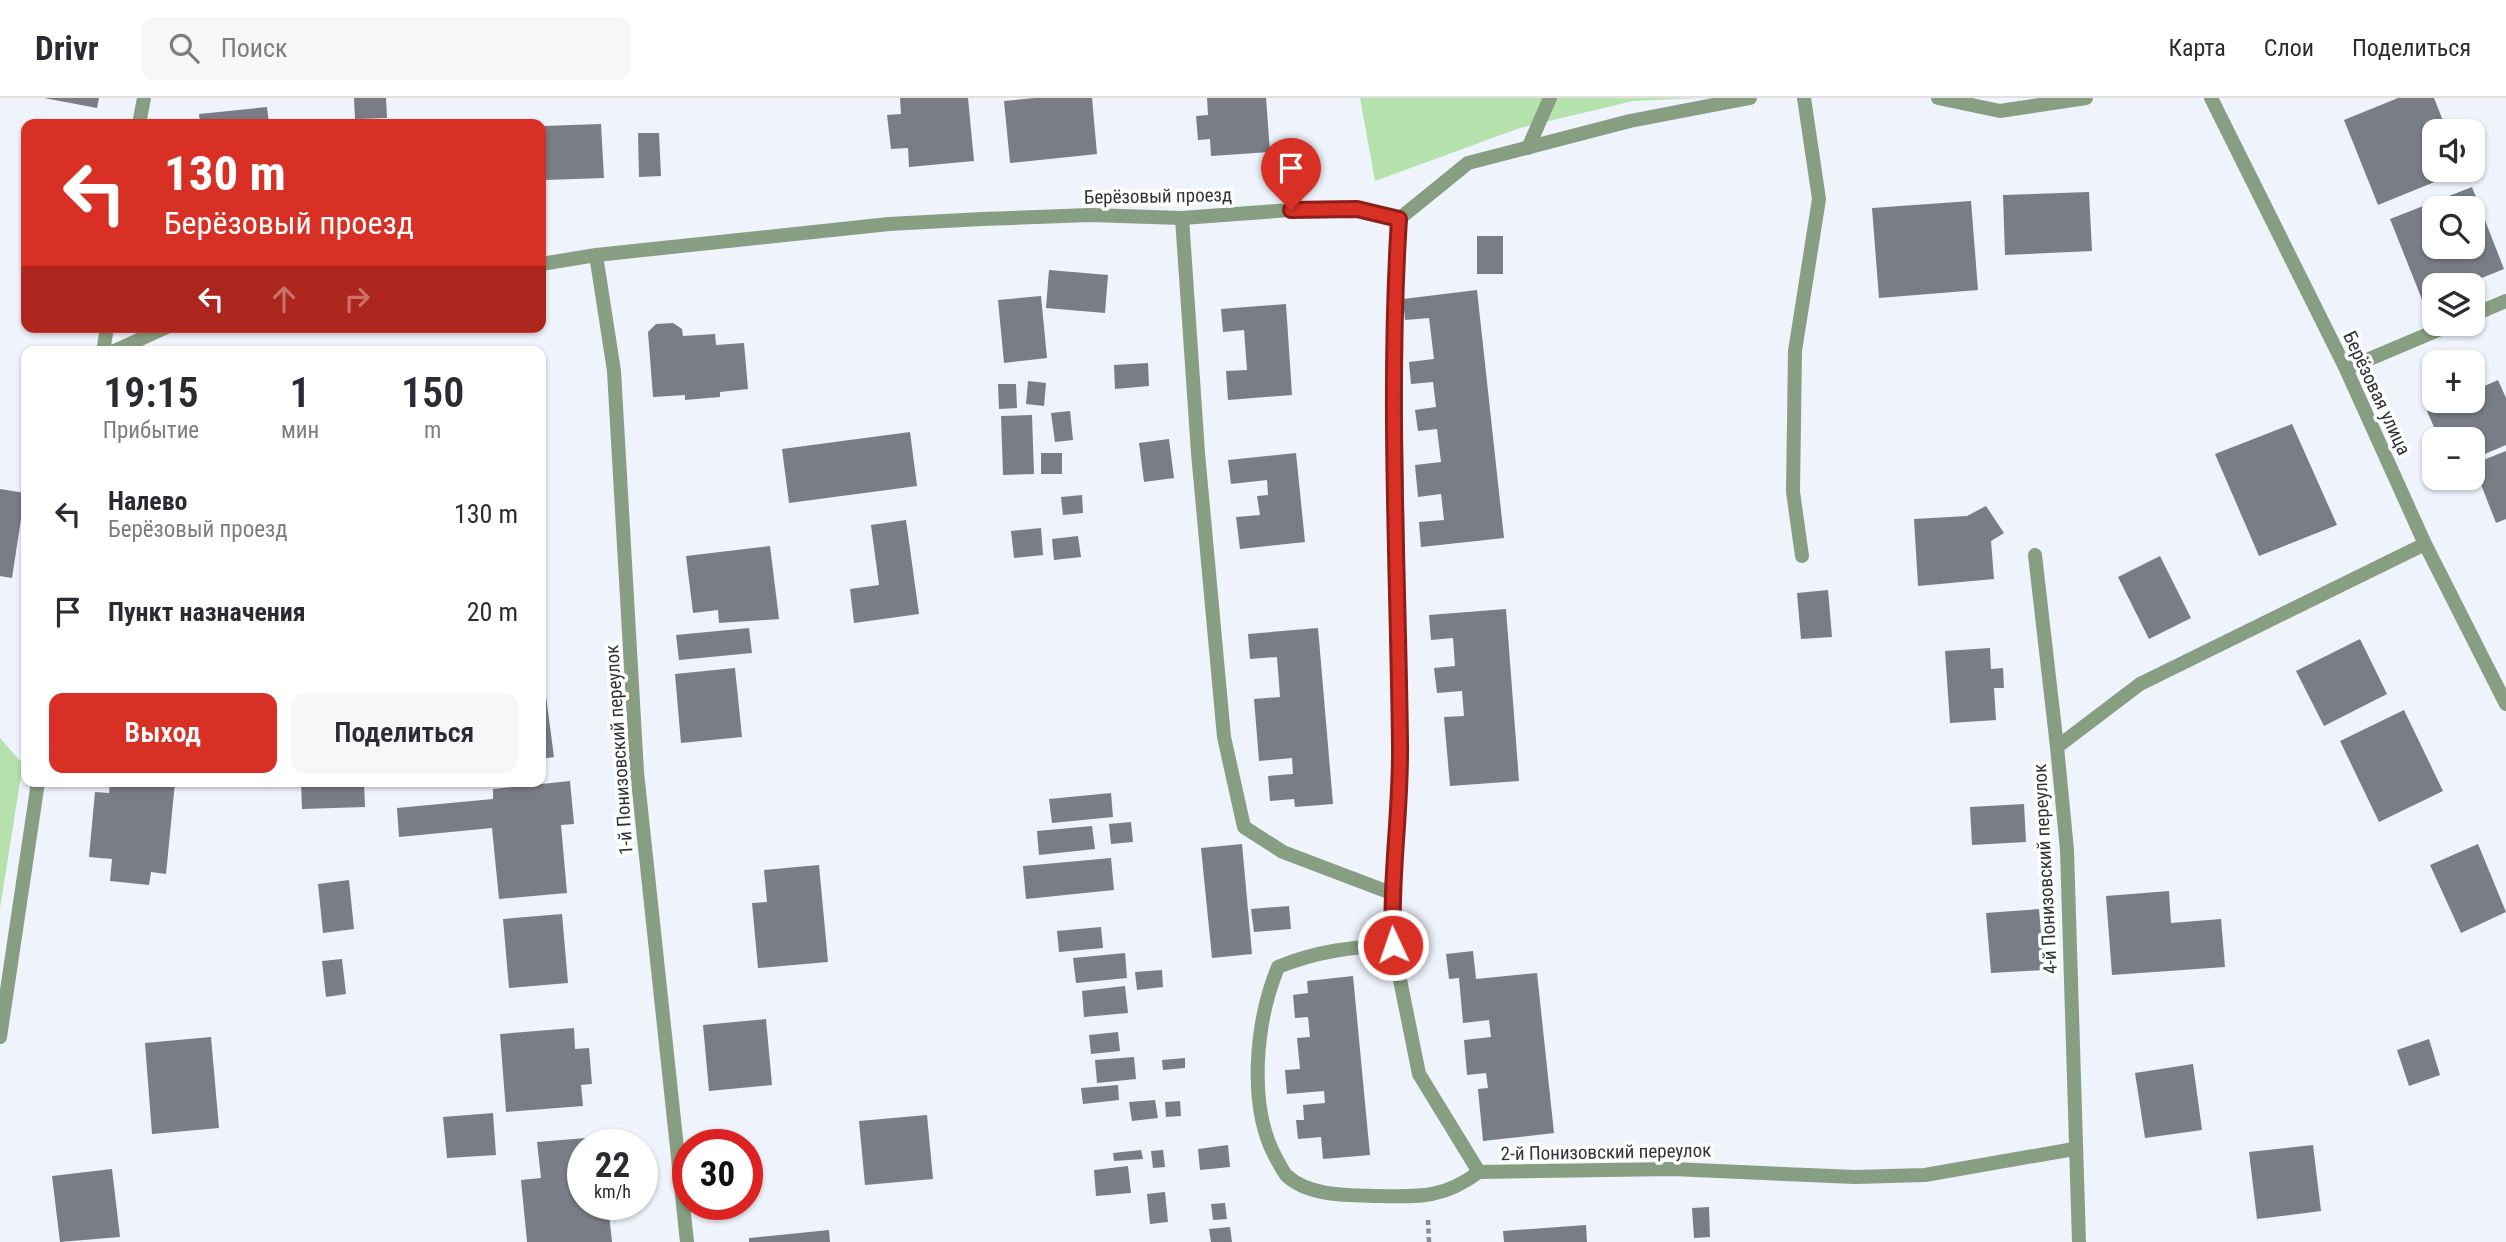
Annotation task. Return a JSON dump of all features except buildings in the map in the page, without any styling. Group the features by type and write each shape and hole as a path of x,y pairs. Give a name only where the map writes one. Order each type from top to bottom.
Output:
{"street":[{"path":"140,119 144,98"},
{"path":"1528,148 1550,98"},
{"path":"1399,219 1468,163 1630,121 1750,98"},
{"path":"1802,556 1793,492 1795,351 1819,199 1804,98"},
{"path":"1938,98 2000,111 2086,98"},
{"name":"Берёзовая улица","path":"2211,98 2346,369 2425,544 2506,704"},
{"name":"Берёзовый проезд","path":"546,263 596,254 889,224 1090,215 1182,218 1318,208 1357,209 1399,219"},
{"path":"1182,218 1198,453 1224,737 1244,827 1283,852 1391,893"},
{"name":"2-й Понизовский переулок","path":"1399,219 1394,307 1401,766 1391,893 1393,945 1419,1074 1479,1172 1672,1168 1855,1177 1925,1175 2074,1149"},
{"name":"1-й Понизовский переулок","path":"596,254 614,371 637,772 687,1242"},
{"path":"2485,310 2506,301"},
{"path":"125,346 154,333"},
{"path":"2346,369 2424,336"},
{"name":"4-й Понизовский переулок","path":"2079,1242 2074,1149 2067,850 2057,747 2140,684 2425,544"},
{"path":"2035,555 2057,747"},
{"path":"0,1037 37,787"},
{"path":"1393,945 1339,947 1310,954 1278,967 1267,994 1260,1030 1262,1113 1271,1148 1286,1176 1312,1190 1346,1195 1426,1197 1458,1188 1479,1172"}],"green space":[{"path":"1360,98 1697,98 1633,101 1520,128 1375,181"},
{"path":"0,738 21,762 21,777 0,908"}],"route":[{"path":"1291,210 1357,209 1399,219 1394,307 1401,766 1391,893 1393,945"}]}
